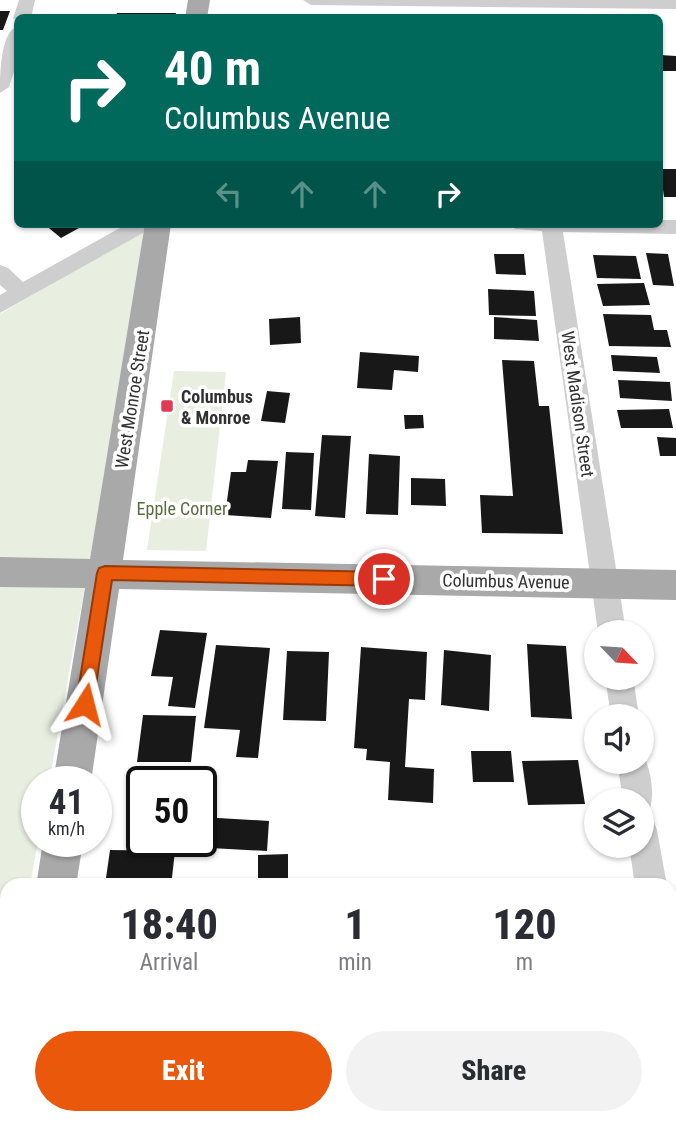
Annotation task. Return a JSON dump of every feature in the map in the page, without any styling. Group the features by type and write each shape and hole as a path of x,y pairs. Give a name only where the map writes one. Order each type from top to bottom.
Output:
{"main road":[{"name":"West Monroe Street","path":"75,766 157,228"},
{"name":"Columbus Avenue","path":"0,572 676,585"},
{"path":"57,878 61,857"}],"street":[{"path":"311,0 518,7 676,4"},
{"path":"0,87 14,43"},
{"path":"0,305 136,228"},
{"name":"West Madison Street","path":"552,228 610,620"},
{"path":"0,273 22,293"},
{"path":"646,858 650,878"}],"green space":[{"path":"142,231 150,233 52,766 21,766 21,857 35,857 31,878 0,878 0,314"},
{"name":"Epple Corner","path":"174,371 226,372 206,551 147,550"}],"building":[{"path":"0,11 10,11 3,30 0,30"},
{"path":"117,13 176,13 176,14"},
{"path":"663,55 676,56 676,71 663,71"},
{"path":"663,169 676,169 676,197 664,197"},
{"path":"49,228 79,228 61,238"},
{"path":"646,253 668,254 674,286 653,285"},
{"path":"494,254 524,254 526,275 496,274"},
{"path":"593,255 636,256 641,279 597,278"},
{"path":"644,283 650,305 603,306 597,284"},
{"path":"488,289 534,291 536,316 489,315"},
{"path":"603,314 651,315 654,330 667,330 671,347 609,346"},
{"path":"300,317 301,343 270,345 269,319"},
{"path":"494,317 537,320 539,341 494,339"},
{"path":"360,352 419,356 418,372 394,370 392,390 357,388"},
{"path":"611,355 657,357 660,373 613,371"},
{"path":"502,360 534,361 539,406 549,406 563,534 482,533 480,495 513,496"},
{"path":"618,380 670,382 672,401 620,398"},
{"path":"267,391 290,393 285,423 261,421"},
{"path":"669,409 673,428 621,428 617,410"},
{"path":"404,415 423,415 424,428 405,429"},
{"path":"322,435 351,436 345,518 315,516"},
{"path":"657,437 676,438 676,456 660,456"},
{"path":"286,452 314,453 311,510 282,509"},
{"path":"369,454 400,456 398,515 366,514"},
{"path":"248,460 278,461 271,518 225,515 231,472 246,472"},
{"path":"411,478 445,479 446,506 411,505"},
{"path":"160,630 207,633 195,708 168,706 173,677 151,676"},
{"path":"527,644 566,646 572,719 531,717"},
{"path":"216,645 270,648 258,758 236,757 240,730 204,728"},
{"path":"361,647 427,652 425,700 409,699 405,767 434,769 433,803 388,800 390,762 366,760 367,749 354,748"},
{"path":"444,650 491,655 489,711 441,705"},
{"path":"287,651 329,652 326,721 283,720"},
{"path":"143,715 196,716 191,762 137,762"},
{"path":"471,751 511,751 514,782 473,782"},
{"path":"578,760 584,804 528,805 522,761"},
{"path":"217,818 269,821 267,851 217,848"},
{"path":"112,850 126,850 126,857 174,857 172,878 106,878 109,857 112,857"},
{"path":"288,854 288,878 258,878 258,855"}],"place":[{"name":"Columbus & Monroe","path":"167,406"}],"route":[{"path":"85,704 105,573 384,579"}]}
